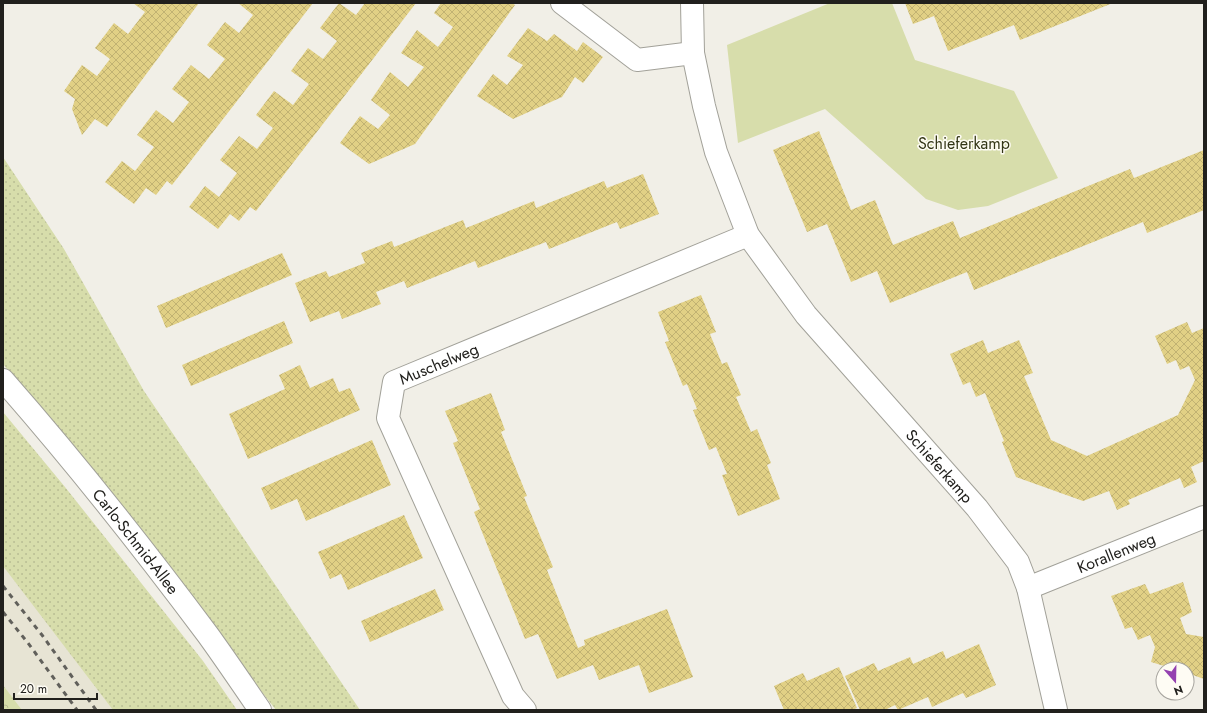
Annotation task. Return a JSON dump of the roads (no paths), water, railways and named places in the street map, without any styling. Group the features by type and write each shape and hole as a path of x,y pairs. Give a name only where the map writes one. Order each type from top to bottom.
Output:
{"street":[{"path":"562,3 637,60 693,52"},
{"name":"Schieferkamp","path":"692,3 693,52 716,152 748,235 806,315 977,508 1018,562 1028,588 1056,710"},
{"name":"Muschelweg","path":"525,710 513,696 388,418 394,382 748,235"},
{"name":"Carlo-Schmid-Allee","path":"3,380 52,436 209,636 260,710"},
{"name":"Korallenweg","path":"1028,588 1204,517"}],"railway":[{"path":"3,586 42,635 96,710"},
{"path":"3,612 28,643 77,710"}]}
